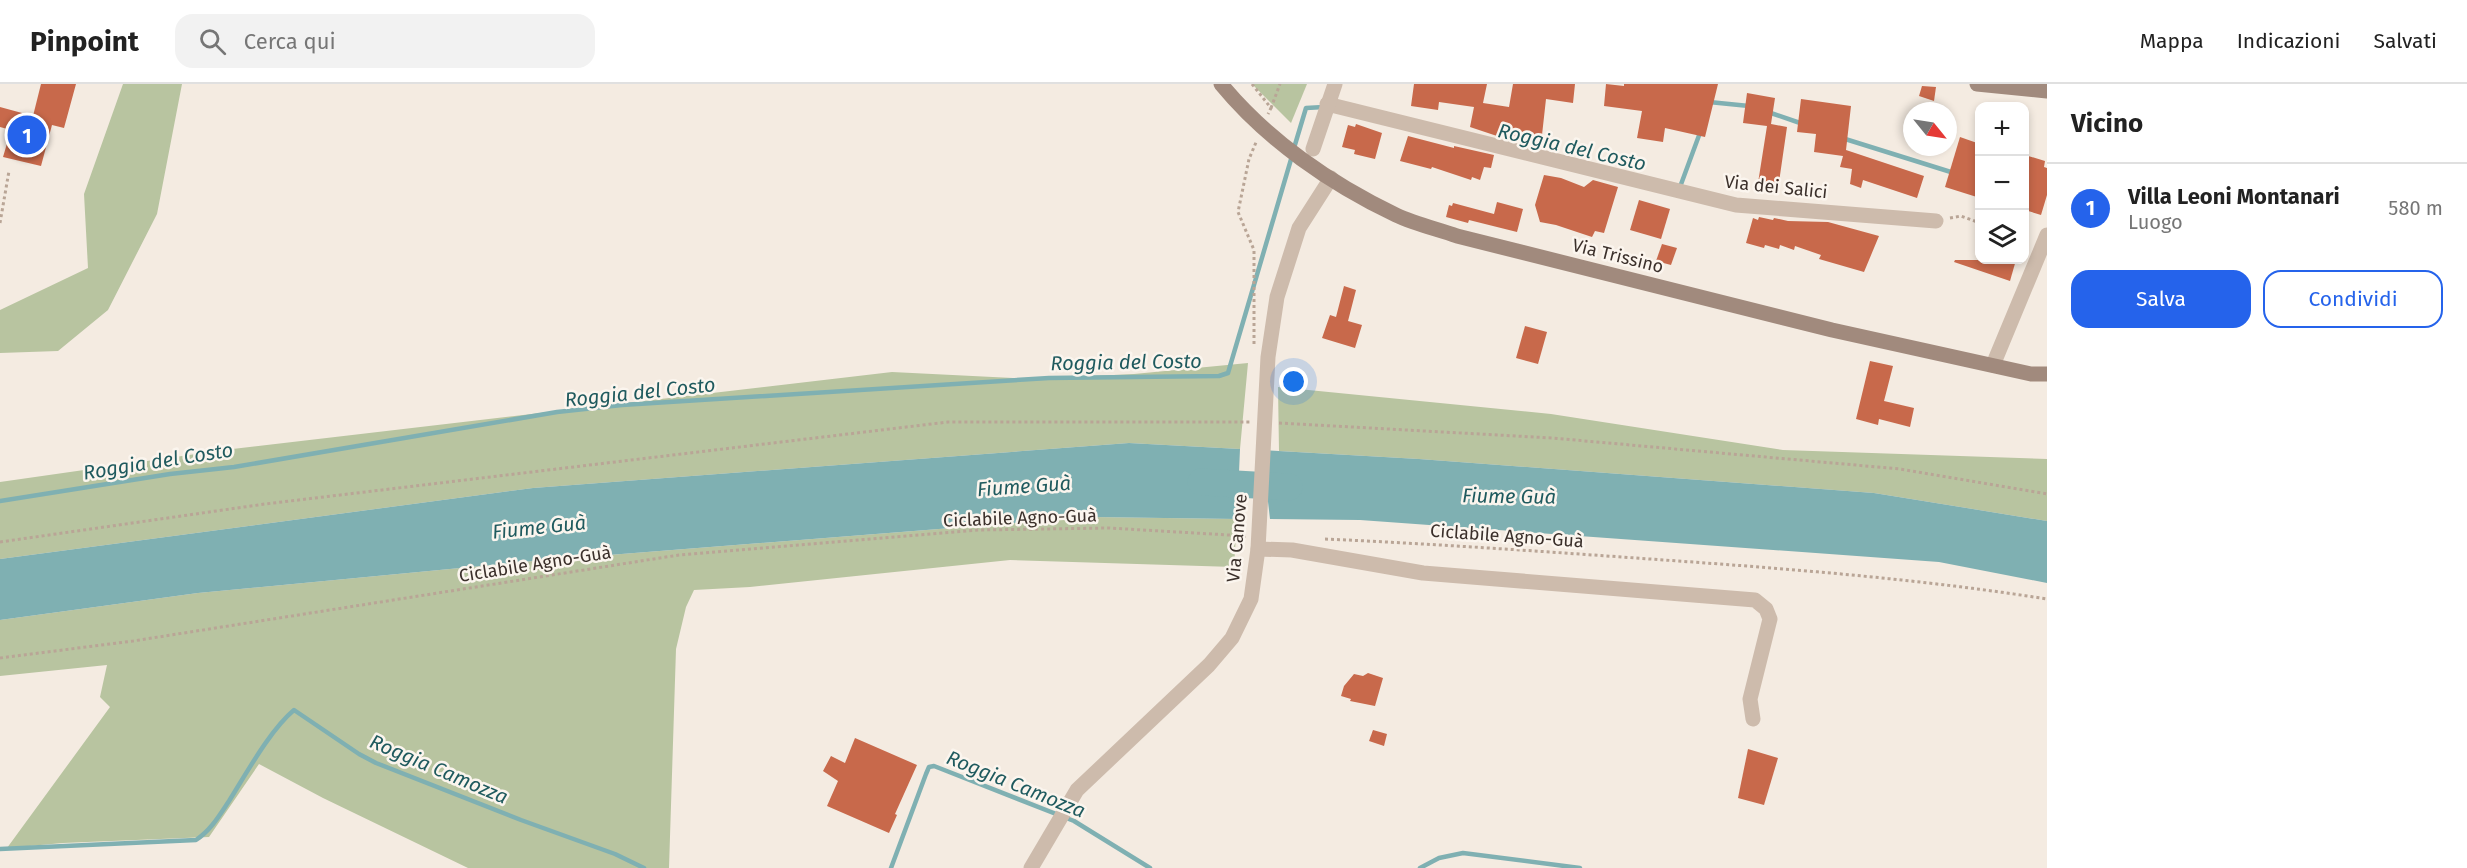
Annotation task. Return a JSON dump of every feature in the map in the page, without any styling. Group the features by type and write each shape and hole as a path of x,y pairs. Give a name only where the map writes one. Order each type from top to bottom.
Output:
{"main road":[{"name":"Via Trissino","path":"1221,84 1235,101 1271,135 1331,178 1398,216 1457,236 1832,330 2031,374 2047,374"},
{"path":"1977,84 2047,91"}],"street":[{"path":"1313,149 1335,84"},
{"name":"Via dei Salici","path":"1327,104 1736,205 1936,221"},
{"name":"Via Canove","path":"1031,868 1077,790 1209,665 1233,638 1251,599 1258,543 1268,357 1277,297 1299,228 1331,178"},
{"path":"1993,365 2047,235"},
{"path":"1258,543 1423,573 1755,600 1766,609 1770,619 1750,699 1753,719"}],"path":[{"path":"1252,84 1271,108"},
{"path":"1268,114 1280,84"},
{"path":"1254,351 1254,250 1238,212 1249,159 1257,140"},
{"path":"0,223 9,171"},
{"path":"1936,221 1961,216 1975,221"},
{"path":"0,542 265,504 948,422 1264,422 1552,438 1900,469 2047,494"},
{"name":"Ciclabile Agno-Guà","path":"0,657 133,641 678,555 978,530 1109,528 1258,543"},
{"name":"Ciclabile Agno-Guà","path":"1314,539 1402,542 1741,566 1956,585 2047,599"}],"green space":[{"path":"123,84 182,84 157,214 108,310 58,351 0,353 0,310 88,268 84,194"},
{"path":"1252,84 1307,84 1291,123"},
{"path":"1248,363 1240,449 1129,443 533,488 0,559 0,482 224,450 892,372 1033,379 1134,374"},
{"path":"1278,387 1551,414 1783,450 2047,459 2047,521 1874,493 1419,459 1279,451"},
{"path":"1091,517 1237,519 1234,567 1010,560 750,587 694,590 686,607 676,649 669,868 468,868 323,798 259,764 209,837 63,843 7,848 110,707 100,697 107,665 0,676 0,620 198,593 533,561"}],"water":[{"path":"1129,443 1240,449 1237,519 1091,517 533,561 198,593 0,620 0,559 533,488"},
{"path":"1262,450 1419,459 1874,493 2047,521 2047,583 1939,562 1360,520 1270,519"}],"building":[{"path":"41,84 76,84 64,128 52,125 41,166 3,157 11,130 0,127 0,107 33,116"},
{"path":"1414,84 1487,84 1483,103 1509,107 1513,84 1575,84 1573,103 1546,99 1541,144 1527,142 1527,139 1498,134 1497,136 1470,127 1474,107 1439,102 1438,110 1411,106"},
{"path":"1606,84 1624,86 1624,84 1718,84 1705,137 1665,128 1663,142 1637,138 1642,111 1604,106"},
{"path":"1922,86 1936,87 1934,101 1919,96"},
{"path":"1747,93 1775,98 1771,124 1787,127 1778,189 1758,183 1767,126 1743,123"},
{"path":"1801,99 1851,106 1846,150 1924,176 1917,198 1863,180 1861,188 1850,184 1852,169 1840,167 1843,156 1814,152 1816,134 1797,132"},
{"path":"1356,124 1382,133 1375,159 1354,154 1355,150 1342,147 1348,125 1355,127"},
{"path":"1408,136 1494,155 1491,168 1484,167 1480,180 1472,177 1471,180 1432,167 1431,169 1400,161"},
{"path":"1960,137 1975,142 1975,196 1945,187 1954,156 1957,156"},
{"path":"2029,156 2045,161 2044,167 2047,168 2047,195 2041,215 2029,211"},
{"path":"1544,175 1561,178 1584,187 1593,180 1618,187 1604,233 1595,231 1592,237 1540,222 1535,205"},
{"path":"1639,200 1670,209 1661,239 1630,230"},
{"path":"1497,202 1523,209 1517,232 1469,220 1468,223 1446,217 1449,205 1452,206 1453,203 1494,214"},
{"path":"1759,217 1773,220 1774,218 1788,221 1828,222 1879,236 1864,272 1819,259 1821,255 1795,246 1794,250 1780,245 1779,249 1746,243 1753,218 1758,220"},
{"path":"1662,244 1677,248 1671,265 1656,261"},
{"path":"1955,260 1975,260 1975,264 2015,264 2010,281 1954,262"},
{"path":"1344,286 1356,290 1348,321 1362,325 1355,348 1322,338 1330,315 1336,317"},
{"path":"1525,326 1547,332 1538,364 1516,358"},
{"path":"1870,361 1893,366 1884,401 1914,408 1910,427 1879,419 1878,425 1856,419"},
{"path":"1368,673 1383,678 1375,706 1350,701 1351,699 1341,696 1344,686 1354,674 1363,676"},
{"path":"1373,730 1387,734 1384,746 1369,741"},
{"path":"855,738 917,765 889,833 827,806 838,781 823,771 831,756 845,763"},
{"path":"1748,749 1778,758 1764,805 1738,798"}],"waterway":[{"name":"Roggia del Costo","path":"1709,102 1749,106"},
{"name":"Roggia del Costo","path":"1294,148 1306,108 1324,107"},
{"name":"Roggia del Costo","path":"1768,112 1803,124"},
{"name":"Roggia del Costo","path":"1680,187 1701,130"},
{"name":"Roggia del Costo","path":"1842,138 1954,173"},
{"name":"Roggia del Costo","path":"0,501 170,474 234,467 557,412 622,405 1049,378 1219,376 1228,373 1292,156"},
{"name":"Fiume Guà","path":"1201,482 1289,487"},
{"name":"Roggia Camozza","path":"0,849 196,840 214,822 267,740 294,710 376,763 615,854 644,868"},
{"name":"Roggia Camozza","path":"891,868 926,774 929,767 934,766 1074,821 1150,868"},
{"name":"Roggia Camozza","path":"1420,868 1439,858 1463,853 1580,868"}],"place":[{"name":"Villa Leoni Montanari","path":"27,135"}]}
